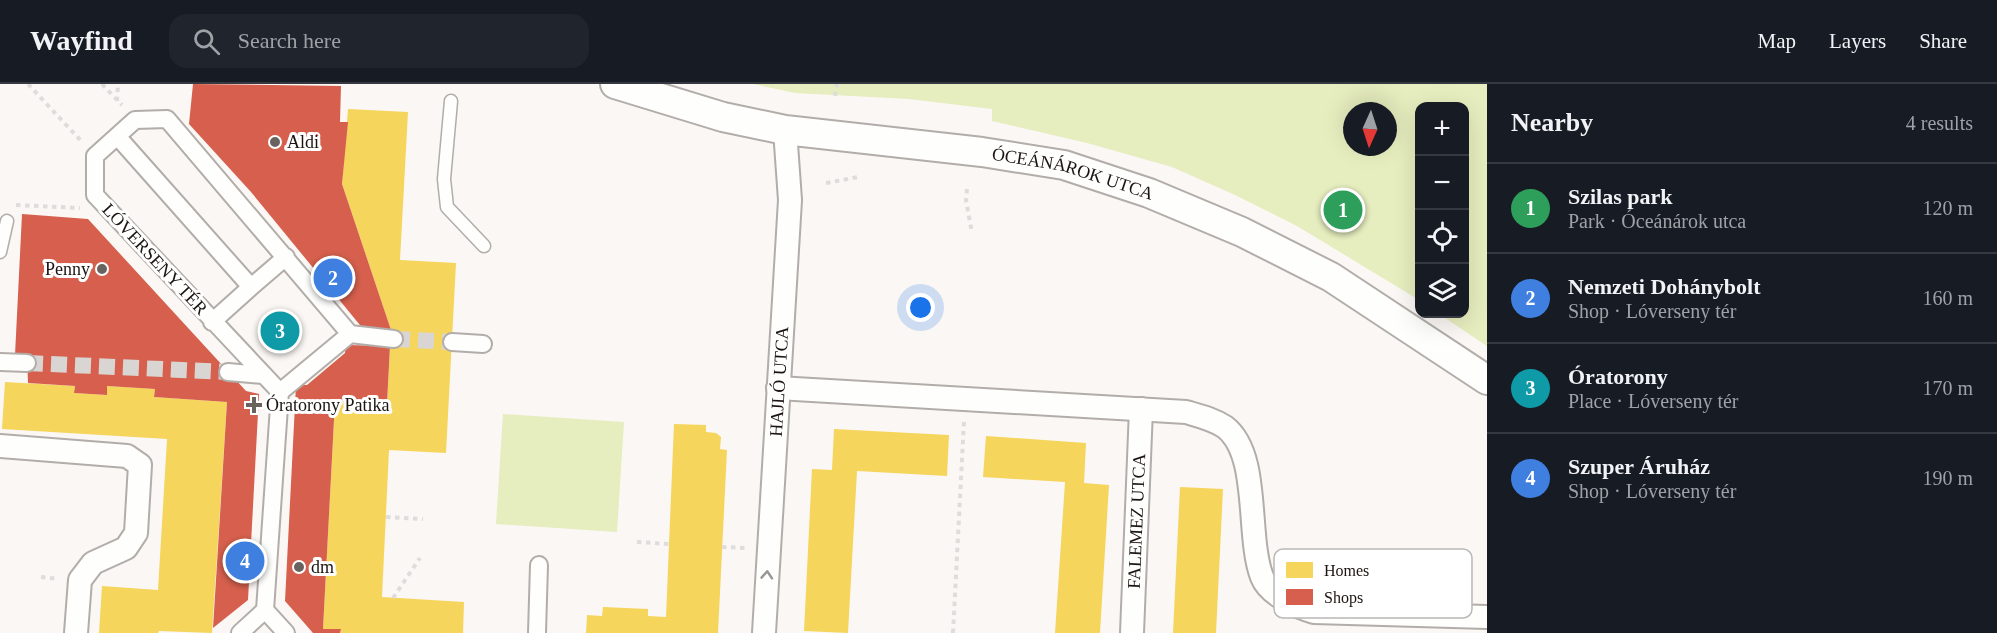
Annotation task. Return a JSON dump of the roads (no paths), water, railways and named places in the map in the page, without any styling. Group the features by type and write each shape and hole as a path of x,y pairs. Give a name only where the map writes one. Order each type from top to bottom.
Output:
{"street":[{"name":"ÓCEÁNÁROK UTCA","path":"615,84 723,117 785,130 982,152 1064,165 1149,192 1242,232 1331,277 1487,380"},
{"path":"251,287 117,136 135,120 167,119 350,334 394,339"},
{"name":"HAJLÓ UTCA","path":"764,633 790,200 785,130"},
{"name":"LÓVERSENY TÉR","path":"117,136 95,156 95,195 280,392"},
{"name":"LÓVERSENY TÉR","path":"212,322 286,257"},
{"path":"240,633 265,610 280,392 350,334"},
{"path":"452,342 483,344"},
{"path":"0,362 27,363"},
{"path":"228,372 262,375"},
{"path":"778,388 1186,412 1208,418 1226,428 1239,447 1247,467 1254,535 1262,579 1274,591"},
{"name":"FALEMEZ UTCA","path":"1132,633 1141,410"},
{"path":"0,446 127,456 140,465 136,533 126,548 93,563 80,580 76,633"},
{"path":"537,633 539,565"},
{"path":"265,610 286,633"},
{"path":"1472,616 1487,616"}],"lane":[{"path":"451,101 444,179 447,207 484,246"},
{"path":"0,252 7,221"}],"tunnel":[{"path":"394,339 452,342"},
{"path":"27,363 228,372"}],"place":[{"name":"Aldi","path":"275,142"},
{"name":"Szilas park","path":"1343,210"},
{"name":"Penny","path":"102,269"},
{"name":"Nemzeti Dohánybolt","path":"333,278"},
{"name":"Óratorony","path":"280,331"},
{"name":"Óratorony Patika","path":"254,405"},
{"name":"Szuper Áruház","path":"245,561"},
{"name":"dm","path":"299,567"}]}
